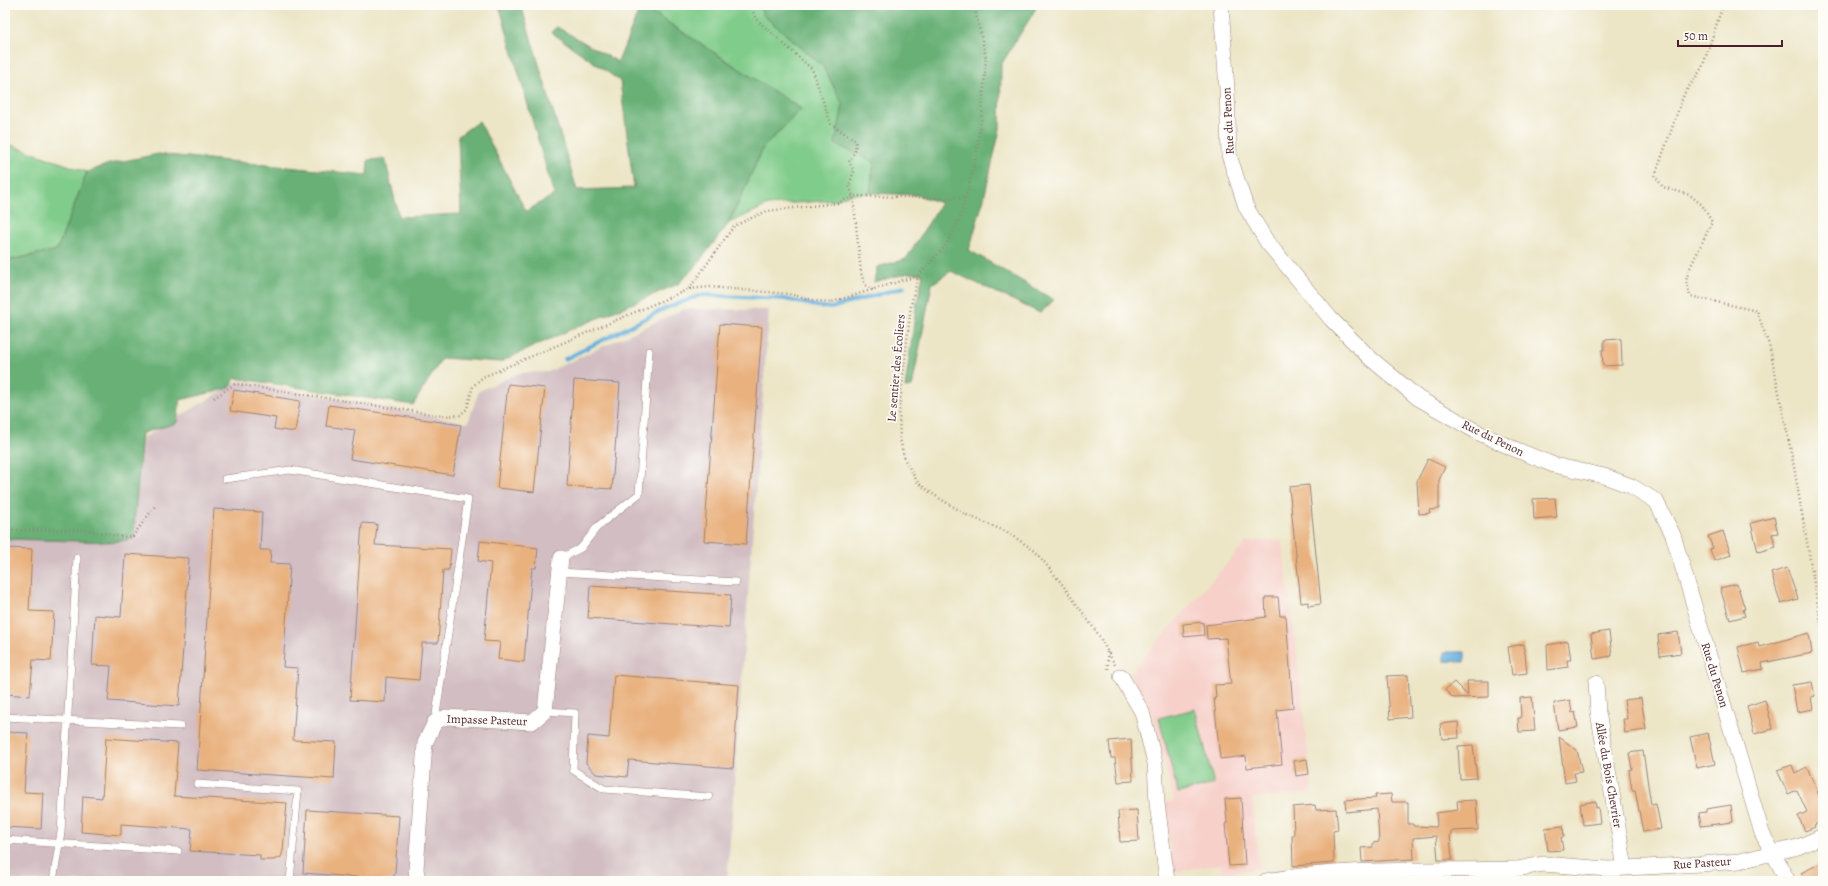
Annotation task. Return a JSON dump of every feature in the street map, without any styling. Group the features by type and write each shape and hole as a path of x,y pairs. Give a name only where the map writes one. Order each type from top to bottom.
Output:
{"street":[{"name":"Rue du Penon","path":"1221,5 1227,89 1229,155 1246,207 1267,242 1331,319 1370,358 1418,398 1479,433 1554,465 1604,476 1631,486 1656,501 1673,535 1762,832 1772,854 1788,881"},
{"name":"Impasse Pasteur","path":"418,881 416,869 425,743 435,722 446,717 532,722 545,711 560,565"},
{"path":"1121,676 1142,712 1155,763 1157,803 1167,881"},
{"name":"Allée du Bois Chevrier","path":"1596,683 1598,712 1625,868"},
{"name":"Rue Pasteur","path":"1266,881 1349,873 1517,875 1543,864 1625,868 1736,861 1798,847 1823,836"}],"lane":[{"path":"560,565 581,548 598,526 639,494 649,351"},
{"path":"225,479 290,470 468,499 435,722"},
{"path":"53,881 59,844 77,558"},
{"path":"560,565 736,582"},
{"path":"545,711 575,713 573,770 604,789 709,797"},
{"path":"5,717 180,726"},
{"path":"197,784 298,791 290,881"},
{"path":"5,840 178,851"}],"path":[{"path":"750,5 756,19 812,69 831,124 856,141 855,151 849,162 854,172 849,186 853,196 861,273 865,285 873,290"},
{"name":"Le sentier des Écoliers","path":"974,5 983,39 986,58 982,114 976,158 960,218 947,244 918,276 911,306 899,413 900,439 905,460 918,483 934,495 968,515 1007,532 1035,551 1062,584 1098,634 1121,676"},
{"path":"1723,5 1702,68 1684,94 1656,176 1663,187 1690,195 1702,205 1712,222 1689,270 1686,281 1690,296 1757,311 1770,348 1823,635"},
{"path":"689,289 734,226 767,211 838,203 853,196 966,198"},
{"path":"214,398 235,384 444,416 460,415 467,409 473,386 483,377 689,289 710,287 789,294 817,301 832,302 918,276"},
{"path":"5,530 87,530 123,537 133,536 155,506"},
{"path":"5,878 36,881"}],"shaded area":[{"path":"684,309 769,310 727,881 5,881 5,539 114,542 132,539 143,438 239,381 468,423 479,391 519,373 548,372"},
{"path":"1282,540 1299,669 1312,793 1252,798 1259,869 1222,873 1220,864 1173,872 1164,803 1174,801 1152,711 1129,674 1246,542"}],"green space":[{"path":"499,5 521,5 577,190 634,188 620,81 551,32 557,27 618,62 641,5 801,109 763,148 729,223 696,266 678,284 563,333 500,362 442,358 413,405 235,378 230,388 180,400 177,423 142,433 133,539 114,542 5,539 5,261 57,250 87,172 109,164 158,154 367,175 368,160 385,159 399,217 461,214 458,136 479,121 526,211 554,195"},
{"path":"641,5 759,5 763,15 823,66 874,162 870,193 850,194 836,200 768,205 729,223 763,148 801,109"},
{"path":"759,5 1038,5 1001,65 1000,129 984,198 969,250 1054,300 1040,313 951,271 932,284 912,387 905,388 916,307 923,274 909,273 874,282 877,267 906,259 941,203 917,195 870,193 874,162 835,144 843,105 823,66 763,15"},
{"path":"5,143 87,172 57,250 5,261"},
{"path":"1195,709 1214,784 1178,793 1159,718"}],"water":[{"path":"1444,652 1465,652 1465,662 1444,661"}],"building":[{"path":"720,324 762,327 746,544 704,541"},
{"path":"1621,339 1622,365 1603,366 1602,350 1604,350 1604,340"},
{"path":"574,380 620,383 612,489 567,486"},
{"path":"508,384 545,388 534,492 497,488"},
{"path":"234,390 300,401 295,432 274,429 276,418 230,411"},
{"path":"329,405 461,425 453,475 350,459 355,430 326,426"},
{"path":"1428,459 1445,467 1439,480 1439,509 1429,510 1430,513 1419,514 1417,481"},
{"path":"1309,485 1321,604 1308,606 1308,602 1301,603 1289,487"},
{"path":"1555,498 1557,517 1534,519 1533,499"},
{"path":"214,509 262,512 260,550 271,550 270,563 290,564 283,667 298,668 293,740 336,742 334,779 197,770"},
{"path":"1774,517 1778,533 1772,534 1776,547 1758,552 1751,523"},
{"path":"362,523 377,524 375,545 451,549 449,570 443,570 438,643 422,643 419,680 386,677 385,702 350,700"},
{"path":"1723,531 1731,555 1714,561 1710,549 1713,548 1708,536"},
{"path":"480,541 538,548 536,568 532,568 524,662 498,659 500,642 484,641 491,563 478,561"},
{"path":"5,548 32,549 29,611 54,612 51,661 33,660 30,696 5,694"},
{"path":"125,554 189,558 179,706 108,701 111,666 92,665 95,615 121,617"},
{"path":"1787,568 1798,599 1781,604 1771,573"},
{"path":"1737,584 1745,609 1743,609 1745,616 1730,620 1720,588"},
{"path":"590,586 731,595 729,628 588,618"},
{"path":"1265,597 1278,597 1280,616 1286,616 1293,708 1277,710 1282,764 1247,768 1246,756 1220,759 1214,698 1216,698 1215,685 1231,684 1226,638 1207,639 1206,625 1266,617"},
{"path":"1203,622 1204,635 1184,637 1183,624"},
{"path":"1609,631 1612,656 1594,659 1591,634"},
{"path":"1678,632 1681,653 1660,656 1658,635"},
{"path":"1809,633 1812,653 1762,663 1763,669 1744,673 1738,647 1758,642 1759,647"},
{"path":"1568,641 1571,660 1567,660 1568,667 1548,670 1547,645"},
{"path":"1524,644 1527,673 1512,675 1508,647"},
{"path":"614,675 739,685 733,768 629,760 627,777 596,774 586,763 588,736 609,738"},
{"path":"1408,675 1411,717 1390,719 1387,676"},
{"path":"1467,681 1489,681 1489,697 1453,698 1445,690 1454,682 1468,696"},
{"path":"1812,682 1815,696 1811,697 1813,709 1797,712 1792,685"},
{"path":"1532,697 1535,731 1519,732 1518,718 1521,718 1520,698"},
{"path":"1641,698 1646,730 1625,733 1623,719 1627,719 1624,700"},
{"path":"1570,700 1572,713 1575,712 1578,727 1558,730 1554,703"},
{"path":"1765,700 1773,729 1754,734 1747,706"},
{"path":"1458,722 1459,738 1442,739 1440,724"},
{"path":"5,732 28,733 24,792 43,793 41,829 5,827"},
{"path":"1708,733 1715,764 1697,768 1690,737"},
{"path":"1559,737 1577,750 1582,772 1574,773 1576,781 1565,783"},
{"path":"106,738 178,743 174,796 287,803 283,851 281,857 273,860 260,860 260,855 190,851 192,829 121,824 121,835 81,832 83,796 102,798"},
{"path":"1131,739 1133,781 1118,782 1115,758 1111,758 1109,741"},
{"path":"1473,745 1477,778 1460,779 1458,746"},
{"path":"1643,751 1651,805 1656,804 1661,829 1643,832 1635,790 1632,790 1629,770 1632,769 1629,753"},
{"path":"1307,759 1309,774 1296,776 1294,761"},
{"path":"1792,765 1795,773 1807,767 1823,805 1823,821 1814,825 1815,827 1805,831 1798,816 1807,812 1797,790 1788,794 1777,770"},
{"path":"1391,794 1392,802 1408,802 1408,824 1413,824 1413,826 1436,827 1436,813 1458,810 1457,801 1476,800 1478,830 1451,831 1452,860 1438,860 1436,836 1413,838 1414,859 1362,862 1361,848 1373,847 1373,843 1379,842 1377,809 1346,812 1345,800 1376,798 1375,795"},
{"path":"1241,798 1245,865 1229,866 1225,824 1227,823 1225,799"},
{"path":"1595,801 1596,808 1598,807 1600,823 1583,825 1580,804"},
{"path":"1315,805 1316,810 1336,809 1338,830 1333,831 1334,863 1293,866 1293,807"},
{"path":"1731,805 1733,822 1701,826 1699,813 1706,812 1706,809"},
{"path":"307,810 399,816 395,873 393,878 389,881 369,881 369,878 303,873"},
{"path":"1137,810 1139,841 1120,842 1118,811"},
{"path":"1563,826 1564,837 1561,837 1563,850 1548,851 1545,828"},
{"path":"1823,862 1823,881 1806,881 1801,873"}],"waterway":[{"path":"565,359 664,309 701,295 785,299 831,308 904,287"}]}
